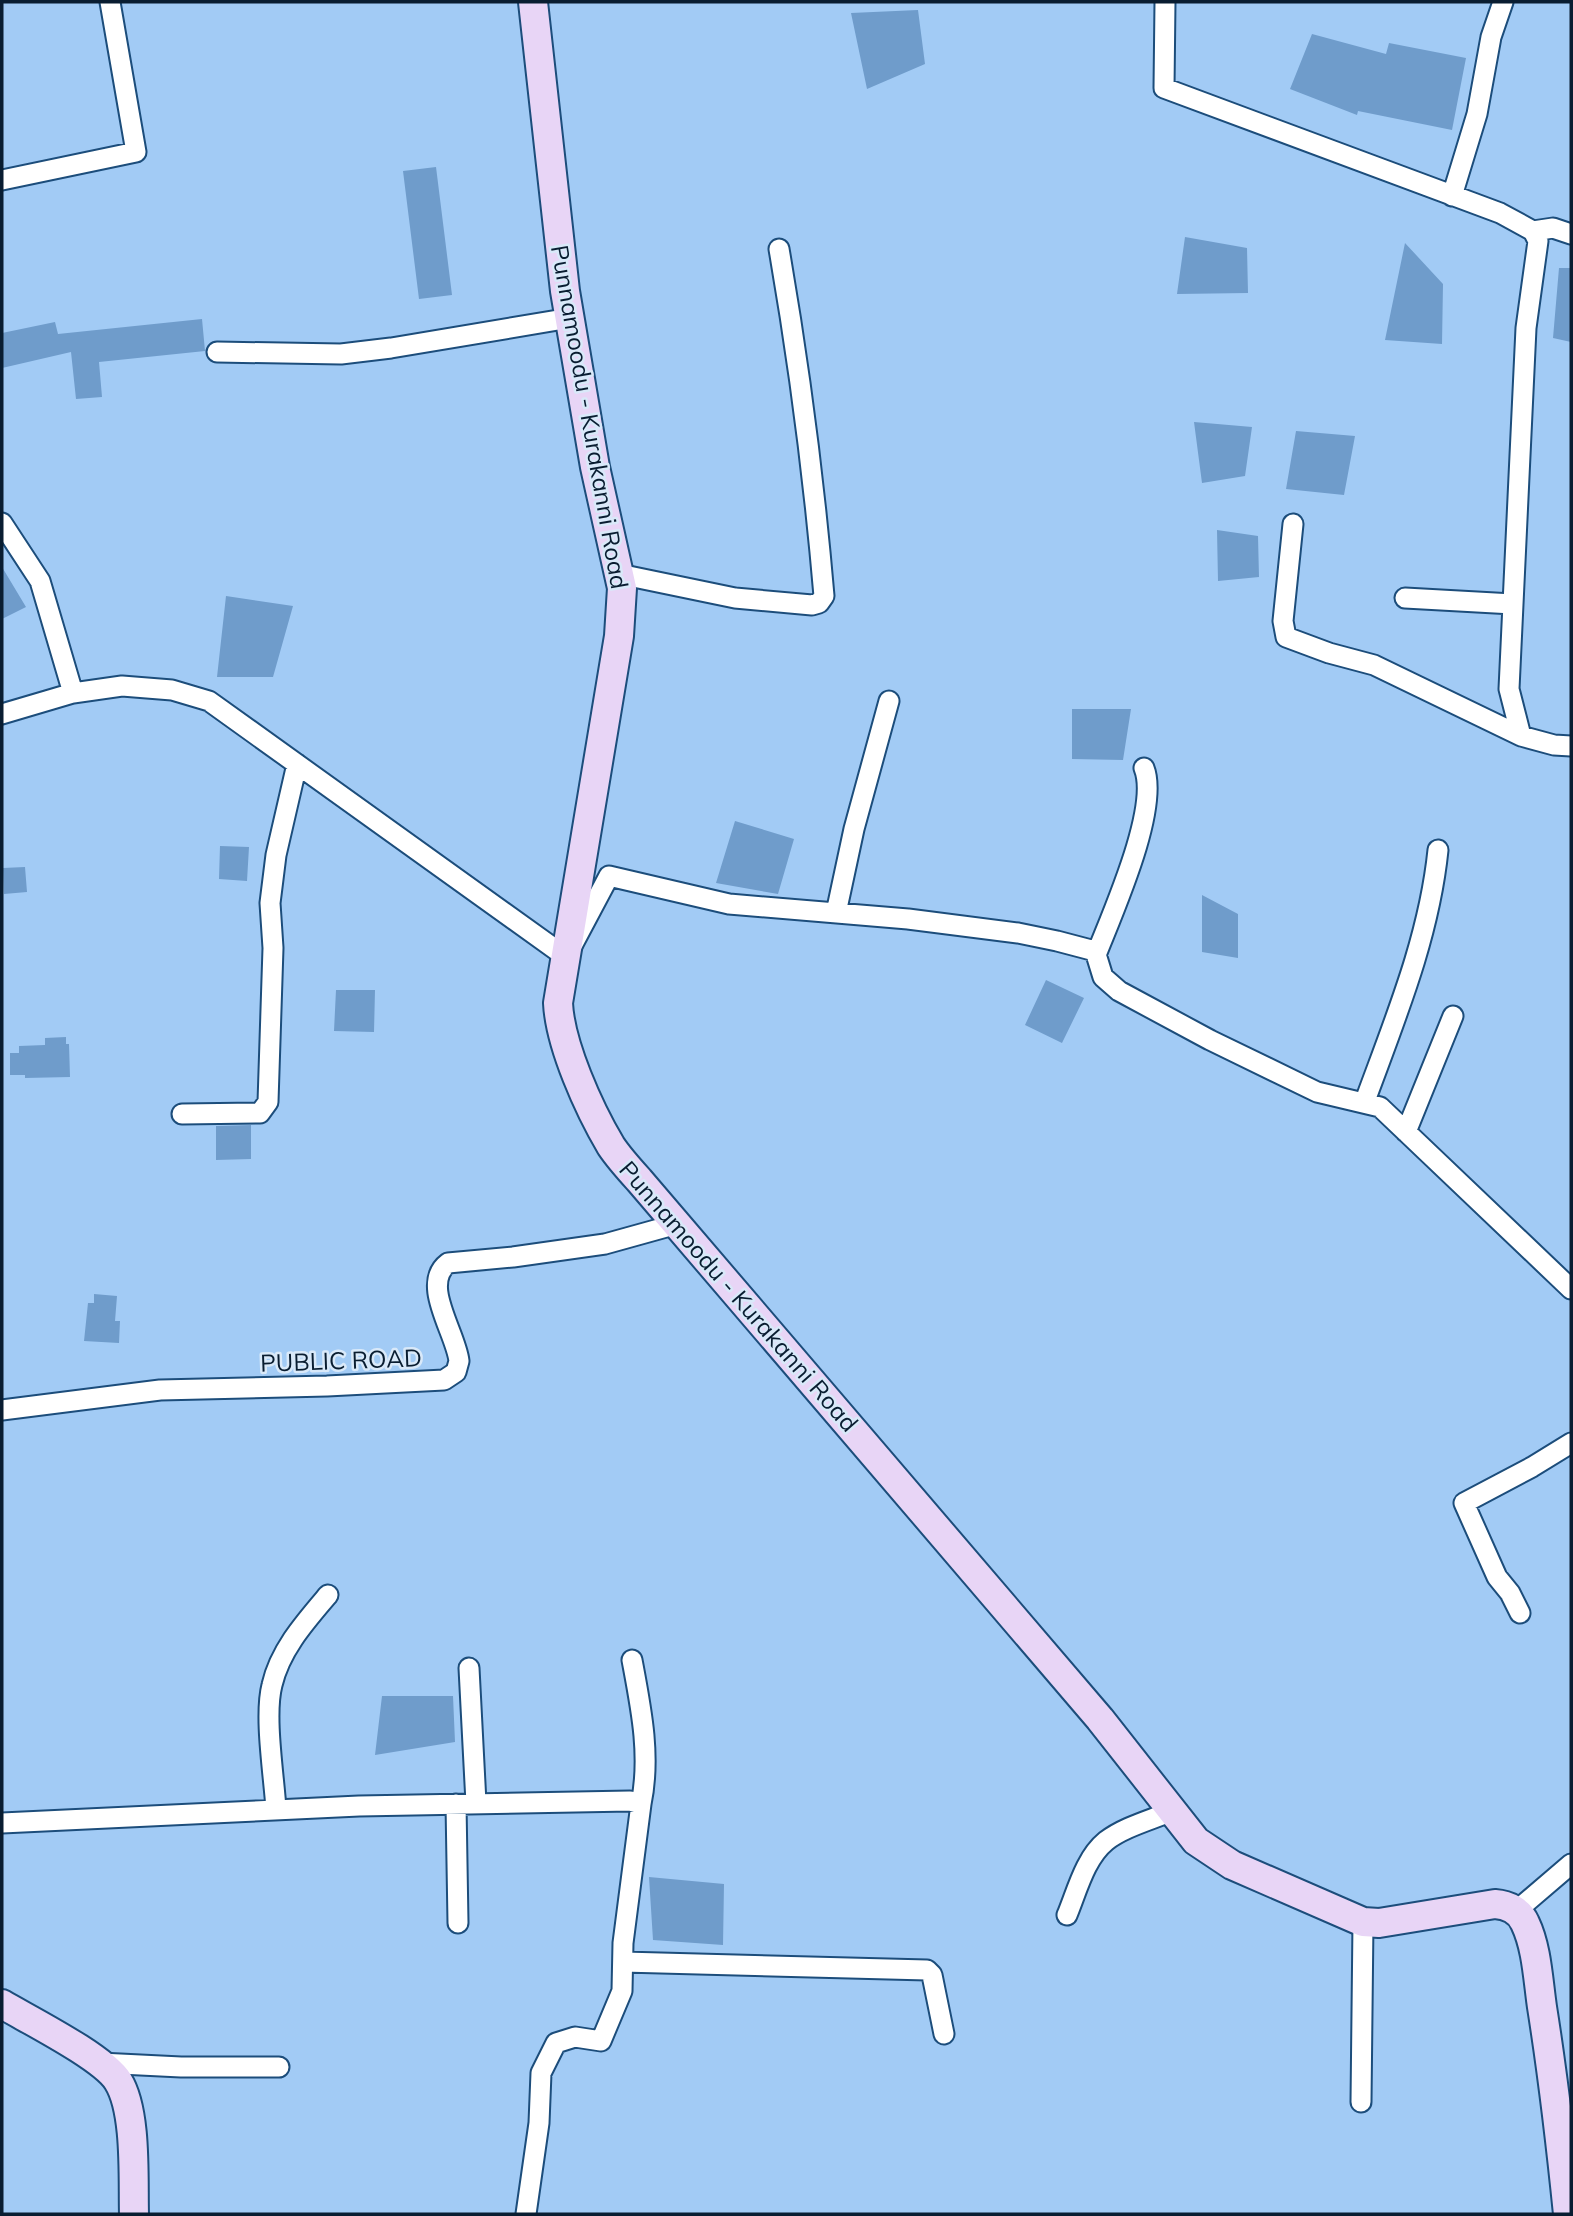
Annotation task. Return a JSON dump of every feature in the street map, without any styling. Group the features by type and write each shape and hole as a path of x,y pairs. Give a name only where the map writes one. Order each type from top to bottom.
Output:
{"main road":[{"name":"Punnamoodu - Kurakanni Road","path":"533,2 565,291 595,467 622,588 619,636 559,992 560,1031 580,1081 613,1148 1100,1719 1196,1841 1232,1865 1363,1922 1379,1923 1490,1904 1501,1904 1516,1911"},
{"path":"1516,1911 1526,1925 1538,1978 1559,2121 1568,2214"},
{"path":"2,2004 100,2063 117,2080 126,2097 132,2147 134,2214"}],"street":[{"path":"2,180 136,152 110,2"},
{"path":"1165,2 1164,88 1500,213 1533,231 1538,241 1526,328 1509,689 1521,736"},
{"path":"1451,196 1477,114 1491,37 1503,2"},
{"path":"1533,231 1553,228 1571,234"},
{"path":"619,574 735,598 812,605 819,603 824,596 815,490 795,339 779,249"},
{"path":"217,352 341,354 570,318"},
{"path":"2,523 40,581 73,693"},
{"path":"1293,524 1283,621 1286,636 1329,653 1374,664 1521,736 1571,746"},
{"path":"1405,598 1513,604"},
{"path":"2,714 73,693 122,687 172,690 209,701 566,957 609,876 729,904 908,919 1017,933 1095,951 1103,977 1119,991 1210,1040 1317,1092 1365,1101 1380,1107 1571,1289"},
{"path":"836,913 854,829 889,701"},
{"path":"182,1114 260,1113 268,1102 273,948 270,903 276,855 297,764"},
{"path":"1096,955 1133,860 1148,785 1144,768"},
{"path":"1365,1101 1425,930 1434,890 1438,850"},
{"path":"1406,1132 1452,1016"},
{"name":"PUBLIC ROAD","path":"2,1410 160,1390 444,1380 457,1372 459,1361 437,1290 438,1276 445,1265 454,1261 495,1259 605,1244 677,1224"},
{"path":"1520,1613 1510,1593 1497,1577 1464,1503 1571,1443"},
{"path":"276,1810 269,1711 271,1687 281,1659 301,1625 328,1595"},
{"path":"526,2214 539,2123 541,2073 556,2043 575,2037 601,2040 622,1991 623,1943 646,1781 643,1718 632,1660"},
{"path":"458,1923 466,1804 469,1668"},
{"path":"2,1823 466,1804 630,1801 642,1804"},
{"path":"1067,1914 1087,1866 1105,1842 1119,1833 1172,1811"},
{"path":"1516,1911 1571,1864"},
{"path":"1361,2102 1363,1922"},
{"path":"623,1962 928,1970 932,1975 944,2034"},
{"path":"100,2063 181,2067 279,2067"}],"building":[{"path":"918,10 925,64 867,89 851,13"},
{"path":"1312,34 1386,54 1389,43 1466,58 1452,130 1358,111 1357,115 1290,89"},
{"path":"436,167 452,295 419,299 403,171"},
{"path":"1185,237 1247,248 1248,293 1177,294"},
{"path":"1405,243 1443,284 1442,344 1385,340"},
{"path":"1559,268 1571,268 1571,342 1553,338"},
{"path":"202,319 205,351 99,362 102,397 76,399 71,352 2,368 2,333 55,322 58,334"},
{"path":"1194,422 1252,427 1245,476 1202,483"},
{"path":"1296,431 1355,436 1344,495 1286,489"},
{"path":"1217,530 1258,536 1259,577 1218,581"},
{"path":"2,567 26,607 2,619"},
{"path":"226,596 293,606 273,677 217,677"},
{"path":"1072,709 1131,709 1123,760 1072,759"},
{"path":"735,821 794,839 778,894 716,883"},
{"path":"220,846 249,847 247,881 219,879"},
{"path":"25,867 27,892 4,894 3,868"},
{"path":"1202,895 1238,914 1238,958 1202,952"},
{"path":"1046,980 1084,998 1062,1043 1025,1025"},
{"path":"336,990 375,990 374,1032 334,1031"},
{"path":"66,1037 66,1044 69,1044 70,1077 25,1078 25,1075 10,1075 10,1053 19,1053 19,1046 45,1045 45,1038"},
{"path":"251,1125 251,1159 216,1160 216,1126"},
{"path":"94,1294 117,1296 115,1321 120,1321 119,1343 84,1341 88,1303 94,1303"},
{"path":"382,1696 453,1696 455,1742 375,1755"},
{"path":"649,1877 724,1884 723,1945 653,1940"}]}
